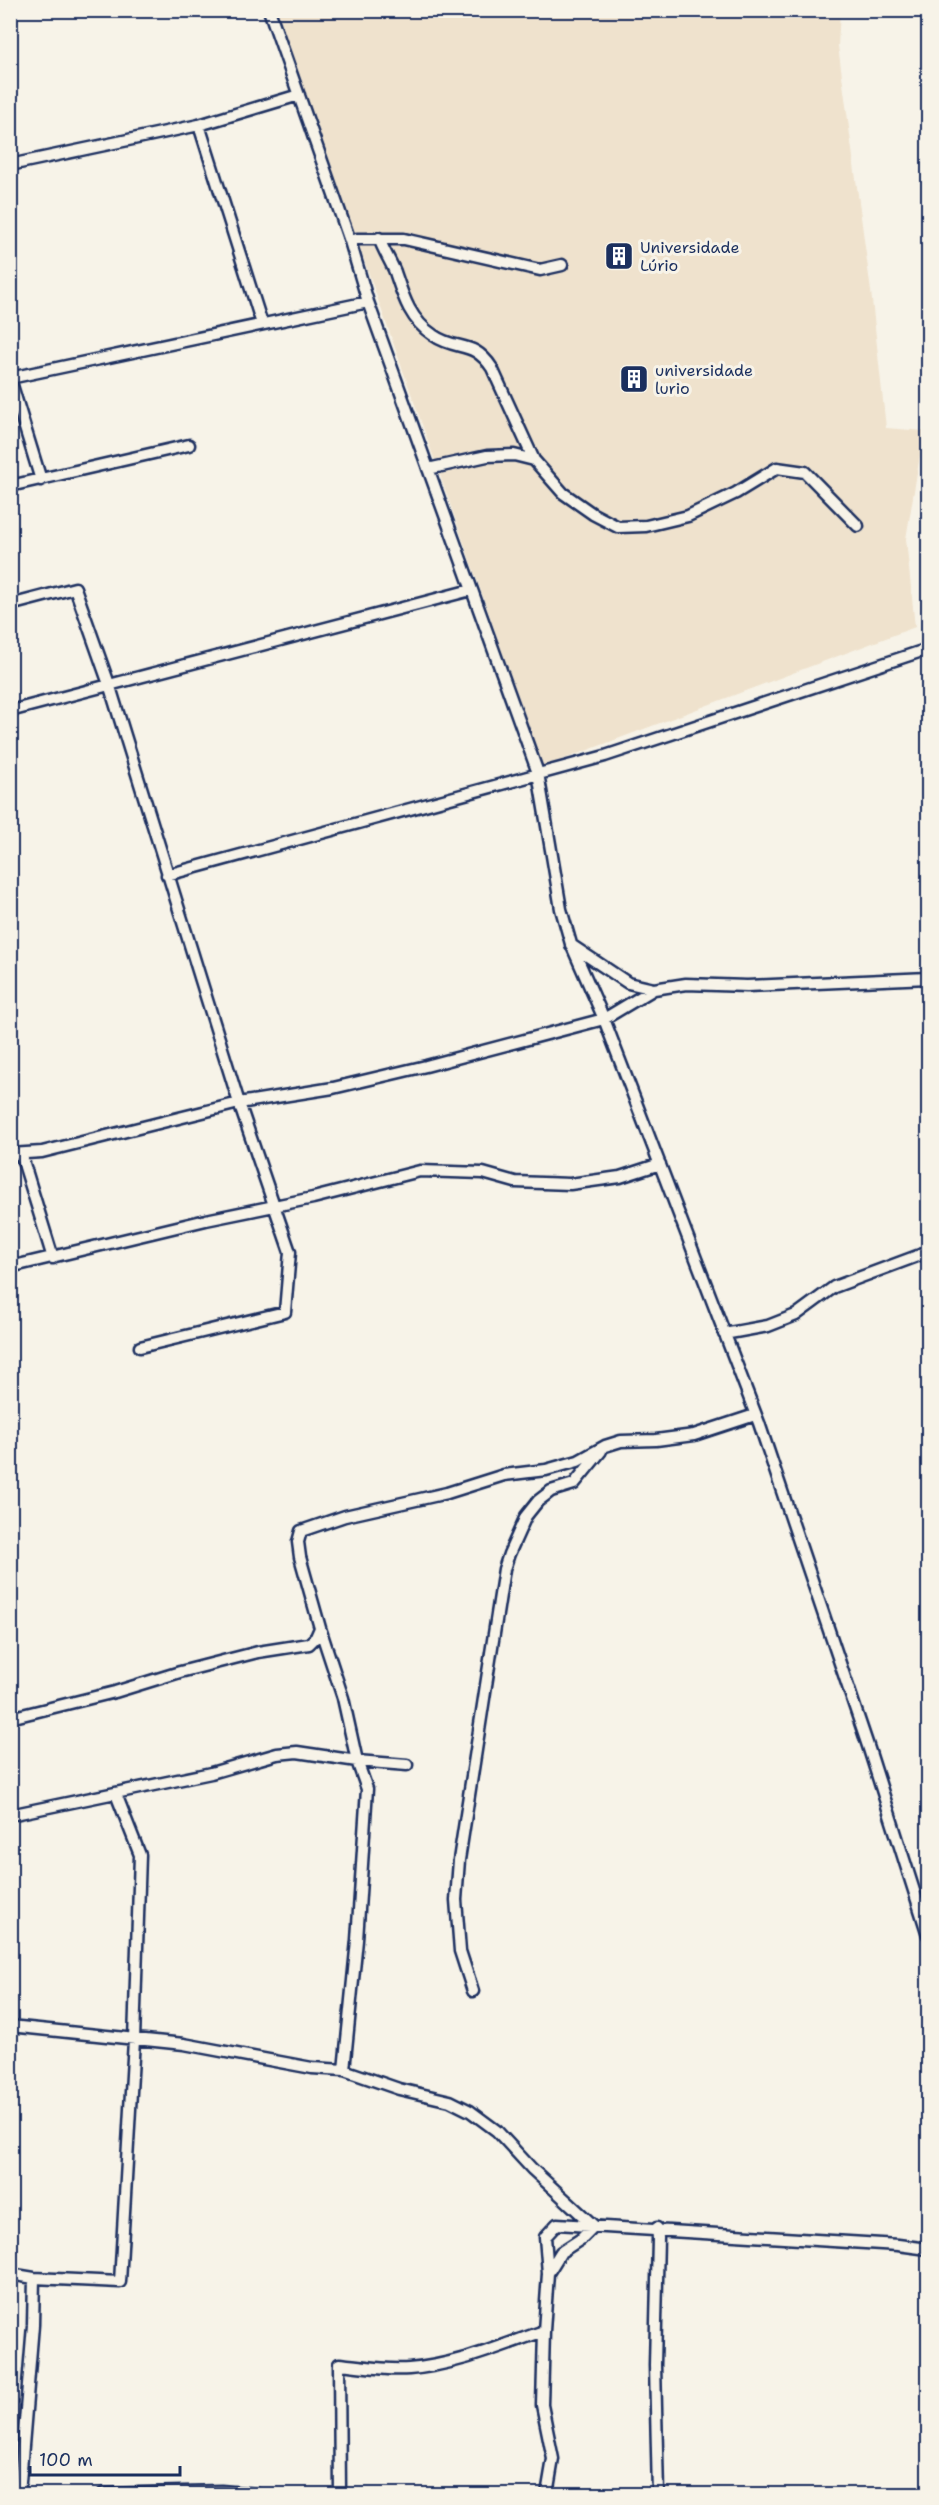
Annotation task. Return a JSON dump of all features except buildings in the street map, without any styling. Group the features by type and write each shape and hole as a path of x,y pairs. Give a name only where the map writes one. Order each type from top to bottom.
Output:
{"street":[{"path":"269,10 350,241 368,302 538,773 561,909 571,944 604,1019 755,1415 869,1749 928,1935"},
{"path":"10,165 199,125 299,95"},
{"path":"199,125 262,324"},
{"path":"379,238 395,273 403,299 417,322 433,336 448,343 472,348 483,355 492,368 534,459 563,493 592,514 618,527 646,526 688,516 736,493 777,468 805,472 858,526"},
{"path":"357,239 404,238 540,270 561,265"},
{"path":"41,480 10,379 368,302"},
{"path":"10,486 189,445"},
{"path":"428,469 487,456 514,455 534,459"},
{"path":"10,604 75,588 110,687 239,1103 290,1252 285,1312 140,1347"},
{"path":"10,711 110,687 471,590"},
{"path":"167,875 625,750 928,649"},
{"path":"571,944 628,983 654,989 686,984 747,986 928,978"},
{"path":"53,1257 16,1154 42,1152 239,1103 333,1088 426,1066 604,1019 654,989"},
{"path":"10,1266 420,1171 483,1173 515,1182 570,1184 620,1177 660,1164"},
{"path":"724,1334 768,1326 796,1314 834,1287 928,1252"},
{"path":"344,2070 357,1940 367,1789 357,1761 343,1698 300,1557 298,1542 301,1531 345,1516 447,1493 504,1475 546,1470 567,1464 605,1446 621,1442 694,1435 755,1415"},
{"path":"473,1991 460,1951 456,1900 459,1860 504,1569 526,1516 538,1501 551,1491 574,1484 605,1446"},
{"path":"10,1718 125,1689 180,1671 258,1652 309,1644 316,1637 320,1628"},
{"path":"10,1815 211,1773 277,1754 297,1752 357,1761 407,1765"},
{"path":"10,2274 34,2278 120,2282 134,2040 140,1855 116,1794"},
{"path":"10,2026 184,2044 312,2068 344,2070 399,2089 450,2102 470,2111 497,2131 532,2169 594,2226"},
{"path":"547,2494 553,2459 542,2405 548,2272 545,2237 557,2224 657,2228 928,2249"},
{"path":"548,2272 561,2253 581,2240 594,2226"},
{"path":"657,2228 655,2365 657,2494"},
{"path":"19,2494 33,2325 34,2278"},
{"path":"340,2494 339,2364 391,2369 438,2365 499,2349 544,2331"},
{"path":"103,2494 221,2491 257,2494"}],"shaded area":[{"name":"Universidade Lúrio","path":"276,11 840,11 838,46 871,291 886,428 924,431 906,539 915,627 543,767"}],"place":[{"name":"Universidade Lúrio","path":"619,256"},
{"name":"universidade lurio","path":"634,379"}]}
